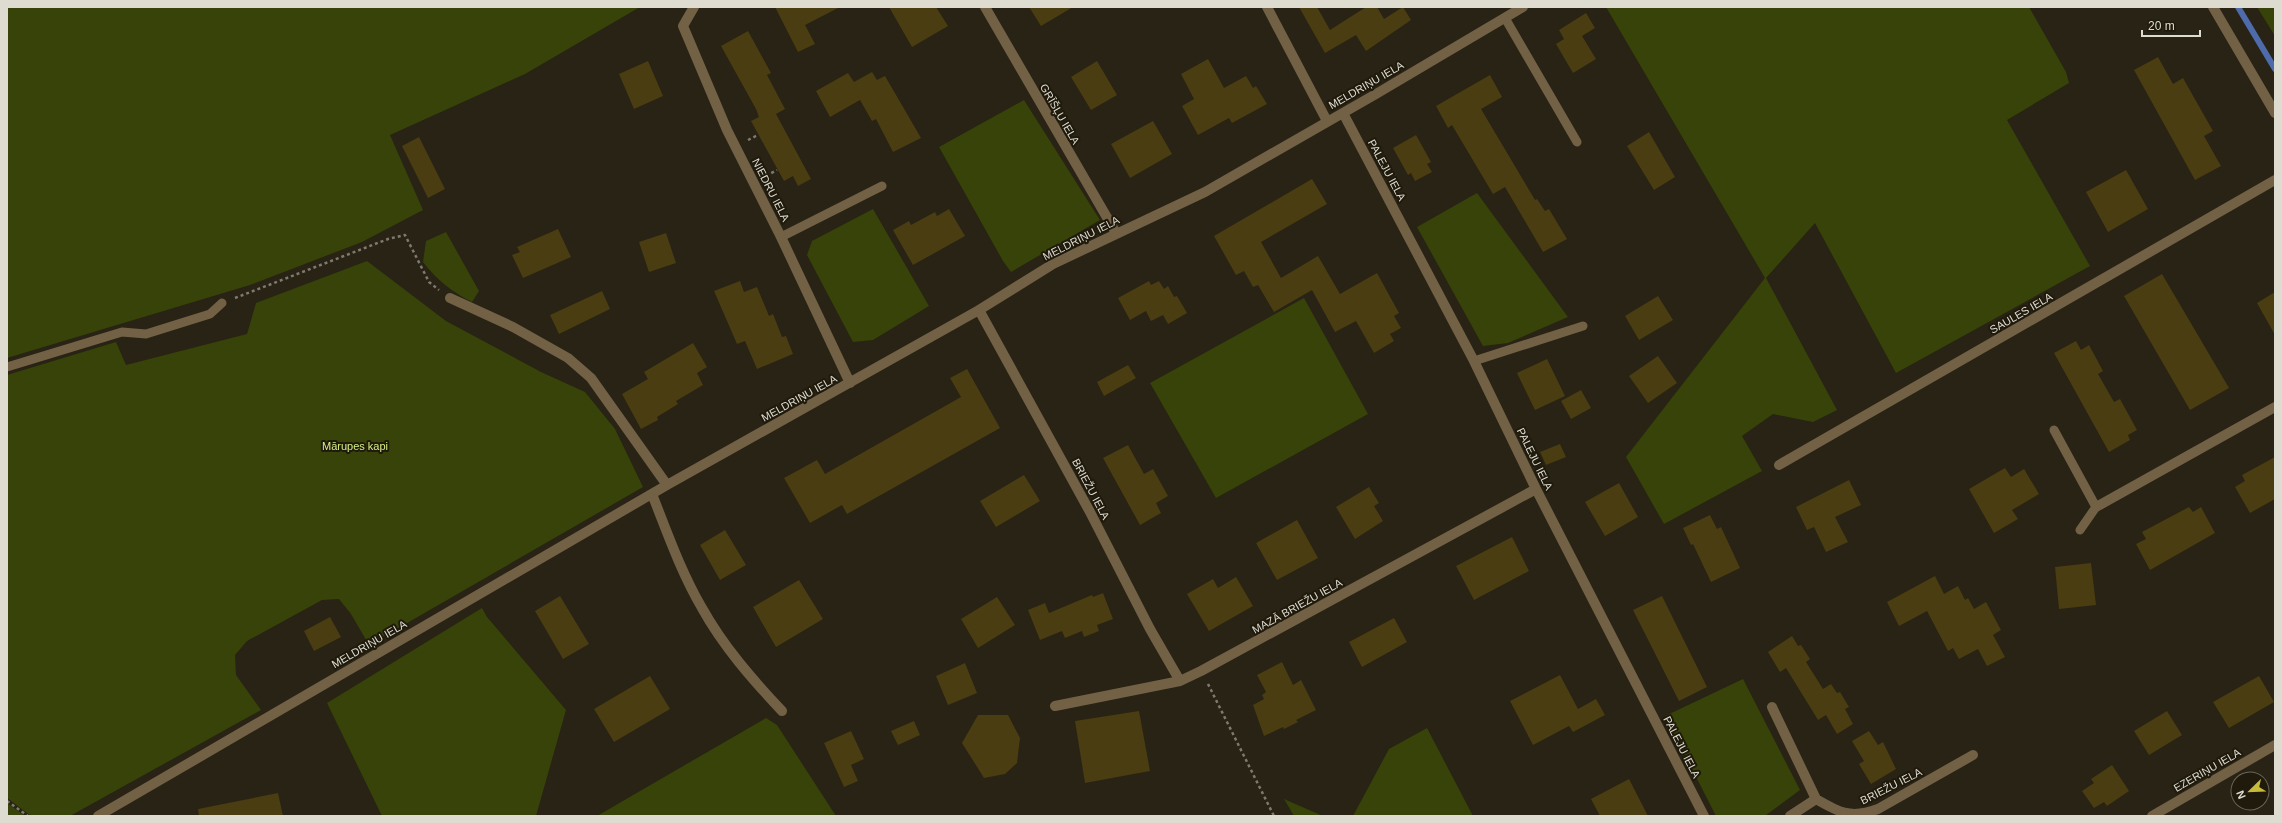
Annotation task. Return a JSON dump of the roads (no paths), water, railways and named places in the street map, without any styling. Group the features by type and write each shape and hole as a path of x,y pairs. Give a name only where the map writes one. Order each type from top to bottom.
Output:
{"street":[{"name":"NIEDRU IELA","path":"694,7 682,26 727,130 781,237 850,384"},
{"name":"GRĪŠĻU IELA","path":"984,7 1116,233"},
{"path":"1267,7 1327,121"},
{"name":"MELDRIŅU IELA","path":"98,816 667,485 850,384 979,310 1053,264 1205,192 1523,7"},
{"path":"2213,7 2275,113"},
{"name":"PALEJU IELA","path":"1343,113 1474,361 1536,489 1704,816"},
{"name":"SAULES IELA","path":"1778,465 2275,180"},
{"path":"450,298 513,328 568,358 591,378 667,485"},
{"name":"BRIEŽU IELA","path":"979,310 1090,512 1150,629 1180,681"},
{"path":"2096,507 2275,407"},
{"name":"MAZĀ BRIEŽU IELA","path":"1055,706 1180,681 1536,489"},
{"path":"652,494 683,572 702,609 745,672 782,711"},
{"path":"1772,707 1816,799 1790,816"},
{"name":"EZERIŅU IELA","path":"2152,816 2275,745"},
{"name":"BRIEŽU IELA","path":"1816,799 1836,811 1862,815 1878,809 1974,755"}],"lane":[{"path":"1504,18 1577,142"},
{"path":"781,237 882,186"},
{"path":"7,367 122,332 146,334 210,314 222,303"},
{"path":"1474,361 1583,326"},
{"path":"2054,430 2096,507 2080,530"}],"waterway":[{"path":"2238,7 2275,69"}],"park label":[{"name":"Mārupes kapi","path":"355,446"}]}
